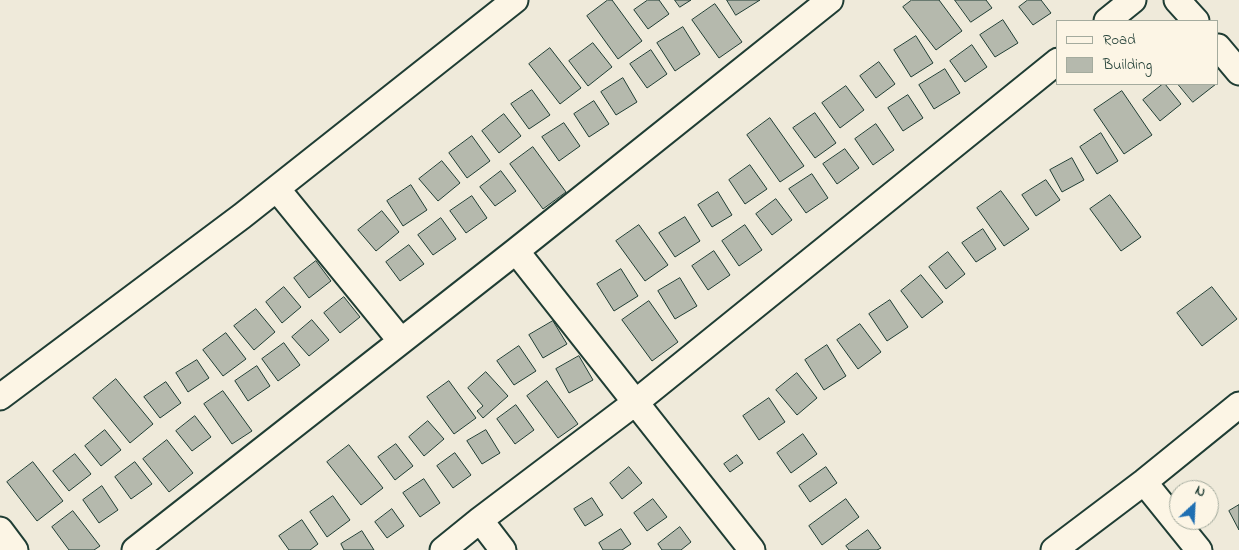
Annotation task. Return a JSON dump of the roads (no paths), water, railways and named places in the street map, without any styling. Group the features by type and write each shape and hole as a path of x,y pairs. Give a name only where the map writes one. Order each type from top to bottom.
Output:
{"street":[{"path":"0,397 277,189 514,0"},
{"path":"135,550 516,251 830,0"},
{"path":"1108,20 1133,0"},
{"path":"1178,0 1195,20"},
{"path":"1219,48 1239,72"},
{"path":"443,550 636,402 1056,63"},
{"path":"277,189 401,341"},
{"path":"516,251 752,550"},
{"path":"1054,550 1144,482 1239,405"},
{"path":"1144,482 1200,550"},
{"path":"480,520 504,550"},
{"path":"0,530 15,550"}]}
